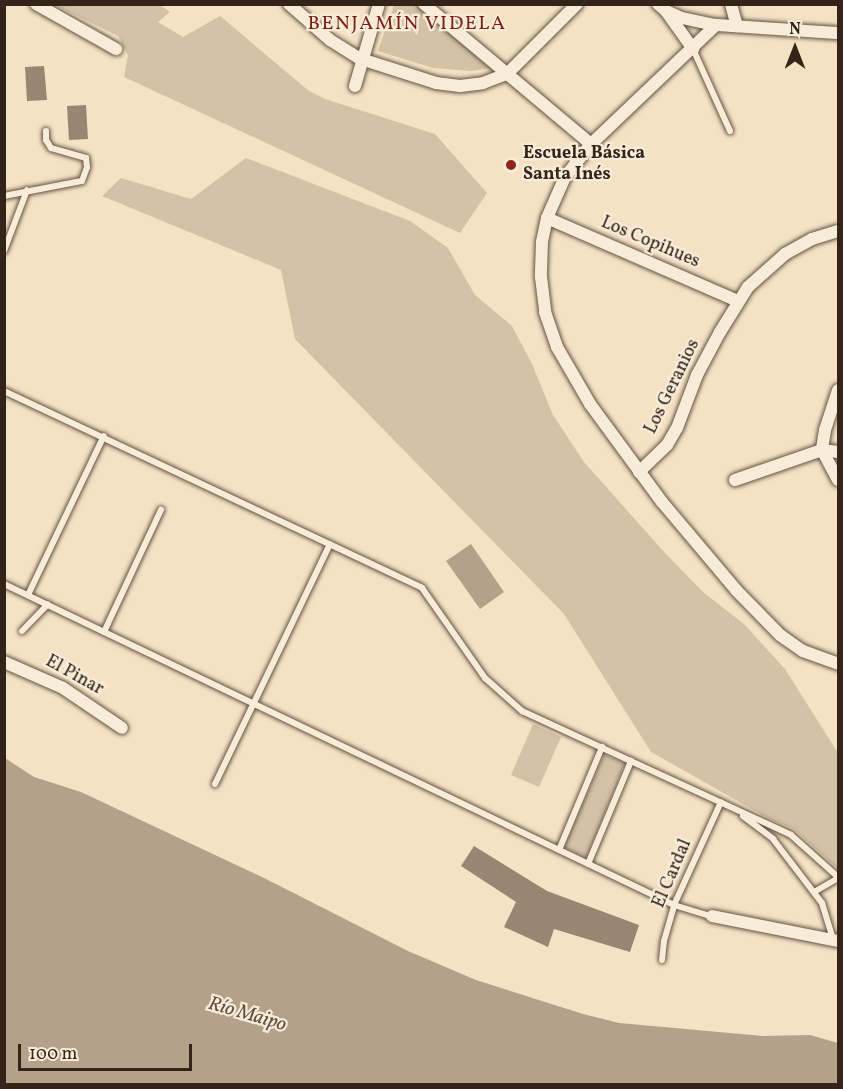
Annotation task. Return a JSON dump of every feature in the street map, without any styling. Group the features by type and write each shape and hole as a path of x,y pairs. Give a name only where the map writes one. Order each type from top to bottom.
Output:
{"street":[{"path":"36,4 116,48"},
{"path":"289,4 330,40 361,59 448,85 483,83 507,74 577,4"},
{"path":"355,86 361,59 379,4"},
{"path":"424,4 440,9 507,74 591,144"},
{"path":"730,4 737,26"},
{"path":"662,8 716,25 838,33"},
{"path":"662,8 693,49"},
{"path":"716,25 591,144 565,177 547,218 541,277 550,330 565,362 590,404 639,472 736,590 780,635 803,651 838,664"},
{"name":"Los Copihues","path":"547,218 738,301"},
{"name":"Los Geranios","path":"639,472 667,445 677,428 697,375 738,301 759,275 785,254 812,239 838,231"},
{"path":"838,390 825,430 822,450 838,480"},
{"path":"735,480 822,450 838,452"},
{"name":"El Pinar","path":"4,662 63,688 122,728"},
{"path":"712,916 836,940"}],"lane":[{"path":"693,49 730,131"},
{"path":"4,196 82,181 87,167 86,158 51,148 46,140 46,131"},
{"path":"4,251 27,190"},
{"path":"4,391 104,436 422,588 485,678 522,711 791,835 838,877 814,892"},
{"path":"28,595 104,436"},
{"path":"104,632 161,510"},
{"path":"215,784 330,544"},
{"path":"4,584 674,905 712,916"},
{"path":"22,631 48,604"},
{"path":"559,850 602,747"},
{"path":"588,864 631,760"},
{"name":"El Cardal","path":"662,960 664,941 674,905 721,802"},
{"path":"733,808 773,839 822,903 836,940"}],"shaded area":[{"path":"55,5 160,5 170,12 158,22 183,37 220,16 309,91 325,99 435,134 487,193 460,233 124,77 128,55 118,36"},
{"path":"394,5 420,5 492,68 471,71 433,68 378,51"},
{"path":"246,158 410,221 448,248 475,295 512,326 532,364 553,415 584,462 665,553 703,592 744,624 785,669 838,753 838,869 794,829 766,817 651,752 564,614 295,339 281,270 102,196 121,178 191,199"},
{"path":"533,724 561,737 539,787 511,775"},
{"path":"604,755 625,763 586,858 564,847"}],"water":[{"path":"471,544 504,592 480,609 446,561"},
{"name":"Río Maipo","path":"5,758 34,777 81,792 266,879 408,951 476,980 619,1023 763,1036 810,1035 838,1043 838,1084 5,1084"}],"building":[{"path":"44,66 47,100 27,101 25,67"},
{"path":"86,105 88,139 69,140 67,106"},
{"path":"474,846 547,891 639,925 630,952 554,929 548,947 504,927 516,902 461,866"}],"place":[{"name":"Escuela Básica Santa Inés","path":"511,165"}],"district":[{"name":"BENJAMÍN VIDELA","path":"407,24"}]}
